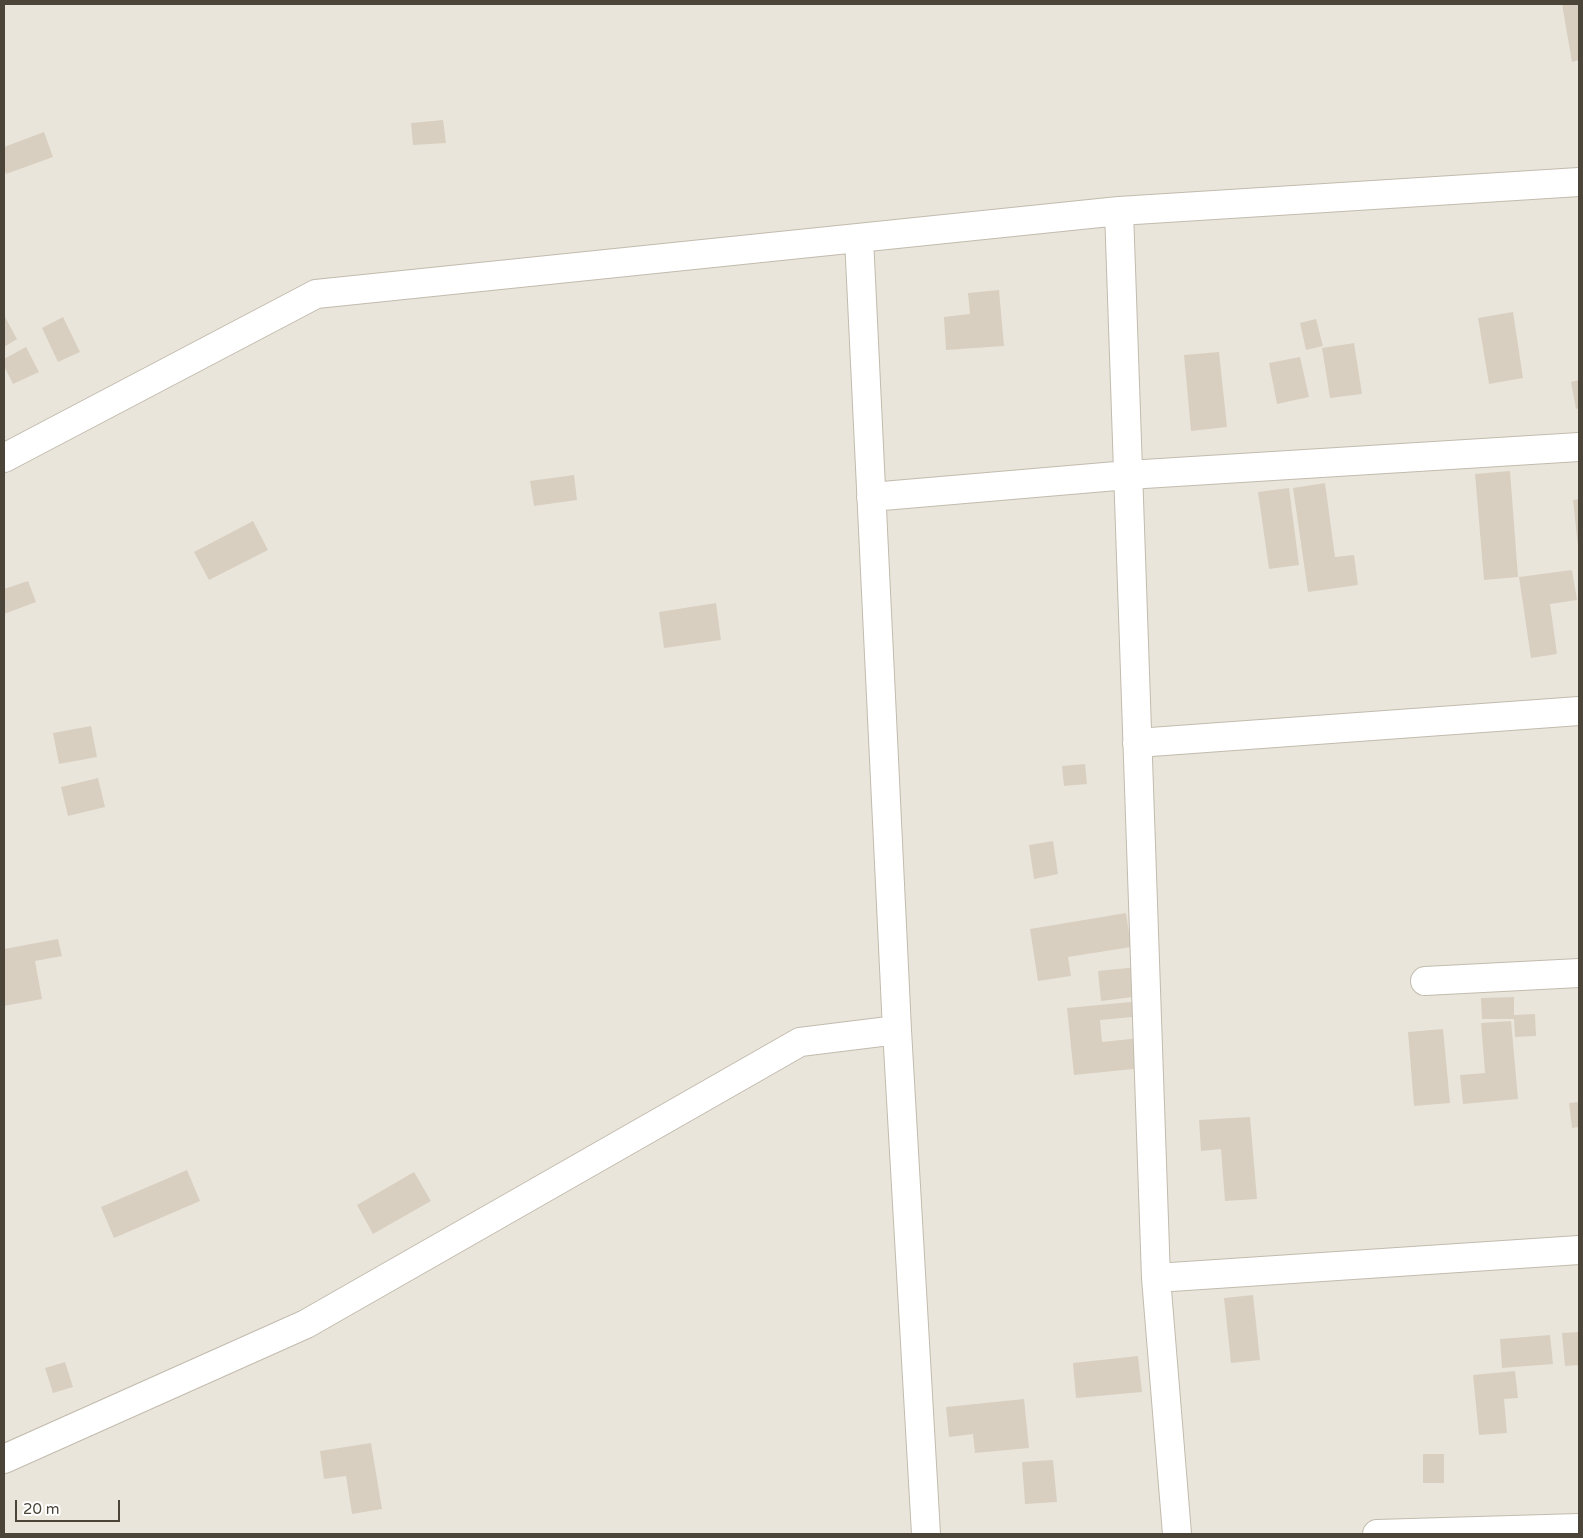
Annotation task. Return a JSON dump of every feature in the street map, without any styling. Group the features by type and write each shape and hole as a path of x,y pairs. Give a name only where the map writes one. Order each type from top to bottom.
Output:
{"street":[{"path":"4,458 316,294 1119,211 1579,182"},
{"path":"1119,211 1156,1278 1177,1534"},
{"path":"860,238 897,1030 926,1534"},
{"path":"872,497 1128,475 1579,447"},
{"path":"1137,743 1579,711"},
{"path":"1425,981 1579,973"},
{"path":"4,1459 306,1324 800,1042 897,1030"},
{"path":"1156,1278 1579,1250"},
{"path":"1377,1534 1579,1528"}],"shaded area":[{"path":"4,4 1579,4 1579,1534 4,1534"}],"building":[{"path":"1562,4 1579,4 1579,60 1572,62"},
{"path":"443,120 446,143 413,145 411,123"},
{"path":"44,132 53,157 6,174 4,147"},
{"path":"999,290 1004,346 946,350 944,317 970,314 968,293"},
{"path":"1513,312 1523,378 1489,384 1478,318"},
{"path":"4,315 17,339 4,347"},
{"path":"63,317 80,352 58,362 42,328"},
{"path":"1316,319 1323,346 1306,350 1300,323"},
{"path":"1354,343 1362,394 1330,398 1322,348"},
{"path":"26,347 39,372 13,384 4,366 4,359"},
{"path":"1219,352 1227,427 1191,431 1184,355"},
{"path":"1300,357 1309,397 1277,404 1269,363"},
{"path":"1579,380 1579,408 1576,409 1571,382"},
{"path":"1510,471 1518,577 1484,580 1475,474"},
{"path":"574,475 577,500 534,506 530,481"},
{"path":"1325,483 1335,557 1354,555 1358,585 1308,592 1293,488"},
{"path":"1289,488 1299,565 1269,569 1258,492"},
{"path":"1579,499 1579,546 1578,546 1573,500"},
{"path":"253,521 268,550 209,580 194,552"},
{"path":"1572,570 1577,600 1550,604 1557,654 1531,658 1519,577"},
{"path":"28,581 36,602 4,614 4,589"},
{"path":"716,603 721,640 664,648 659,612"},
{"path":"91,726 97,757 59,764 53,733"},
{"path":"1085,764 1087,784 1064,786 1062,766"},
{"path":"98,778 105,807 68,816 61,787"},
{"path":"1053,841 1058,874 1034,879 1029,845"},
{"path":"1126,913 1131,947 1068,957 1071,976 1038,981 1030,929"},
{"path":"58,939 62,956 35,961 42,999 4,1006 4,949"},
{"path":"1138,967 1141,996 1101,1001 1098,971"},
{"path":"1514,997 1514,1015 1535,1014 1536,1036 1515,1037 1514,1019 1482,1019 1481,998"},
{"path":"1141,1001 1143,1016 1100,1020 1102,1042 1140,1038 1143,1068 1074,1075 1067,1008"},
{"path":"1511,1021 1518,1099 1463,1104 1460,1075 1485,1073 1481,1023"},
{"path":"1443,1029 1450,1103 1414,1106 1408,1032"},
{"path":"1579,1102 1579,1127 1572,1128 1569,1103"},
{"path":"1250,1117 1257,1199 1225,1201 1221,1149 1201,1151 1199,1120"},
{"path":"187,1170 200,1201 114,1238 101,1207"},
{"path":"414,1172 431,1201 373,1234 357,1205"},
{"path":"1253,1295 1260,1360 1231,1363 1224,1298"},
{"path":"1579,1332 1579,1365 1565,1366 1562,1333"},
{"path":"1550,1335 1553,1364 1502,1368 1500,1339"},
{"path":"1138,1356 1142,1392 1076,1398 1073,1363"},
{"path":"65,1362 73,1387 53,1393 45,1368"},
{"path":"1515,1371 1518,1398 1504,1399 1507,1433 1479,1435 1473,1375"},
{"path":"1024,1399 1029,1448 975,1453 973,1434 949,1437 946,1407"},
{"path":"371,1443 382,1509 352,1514 346,1476 324,1479 320,1451"},
{"path":"1423,1454 1444,1454 1444,1483 1423,1483"},
{"path":"1053,1460 1057,1502 1025,1504 1022,1462"}]}
